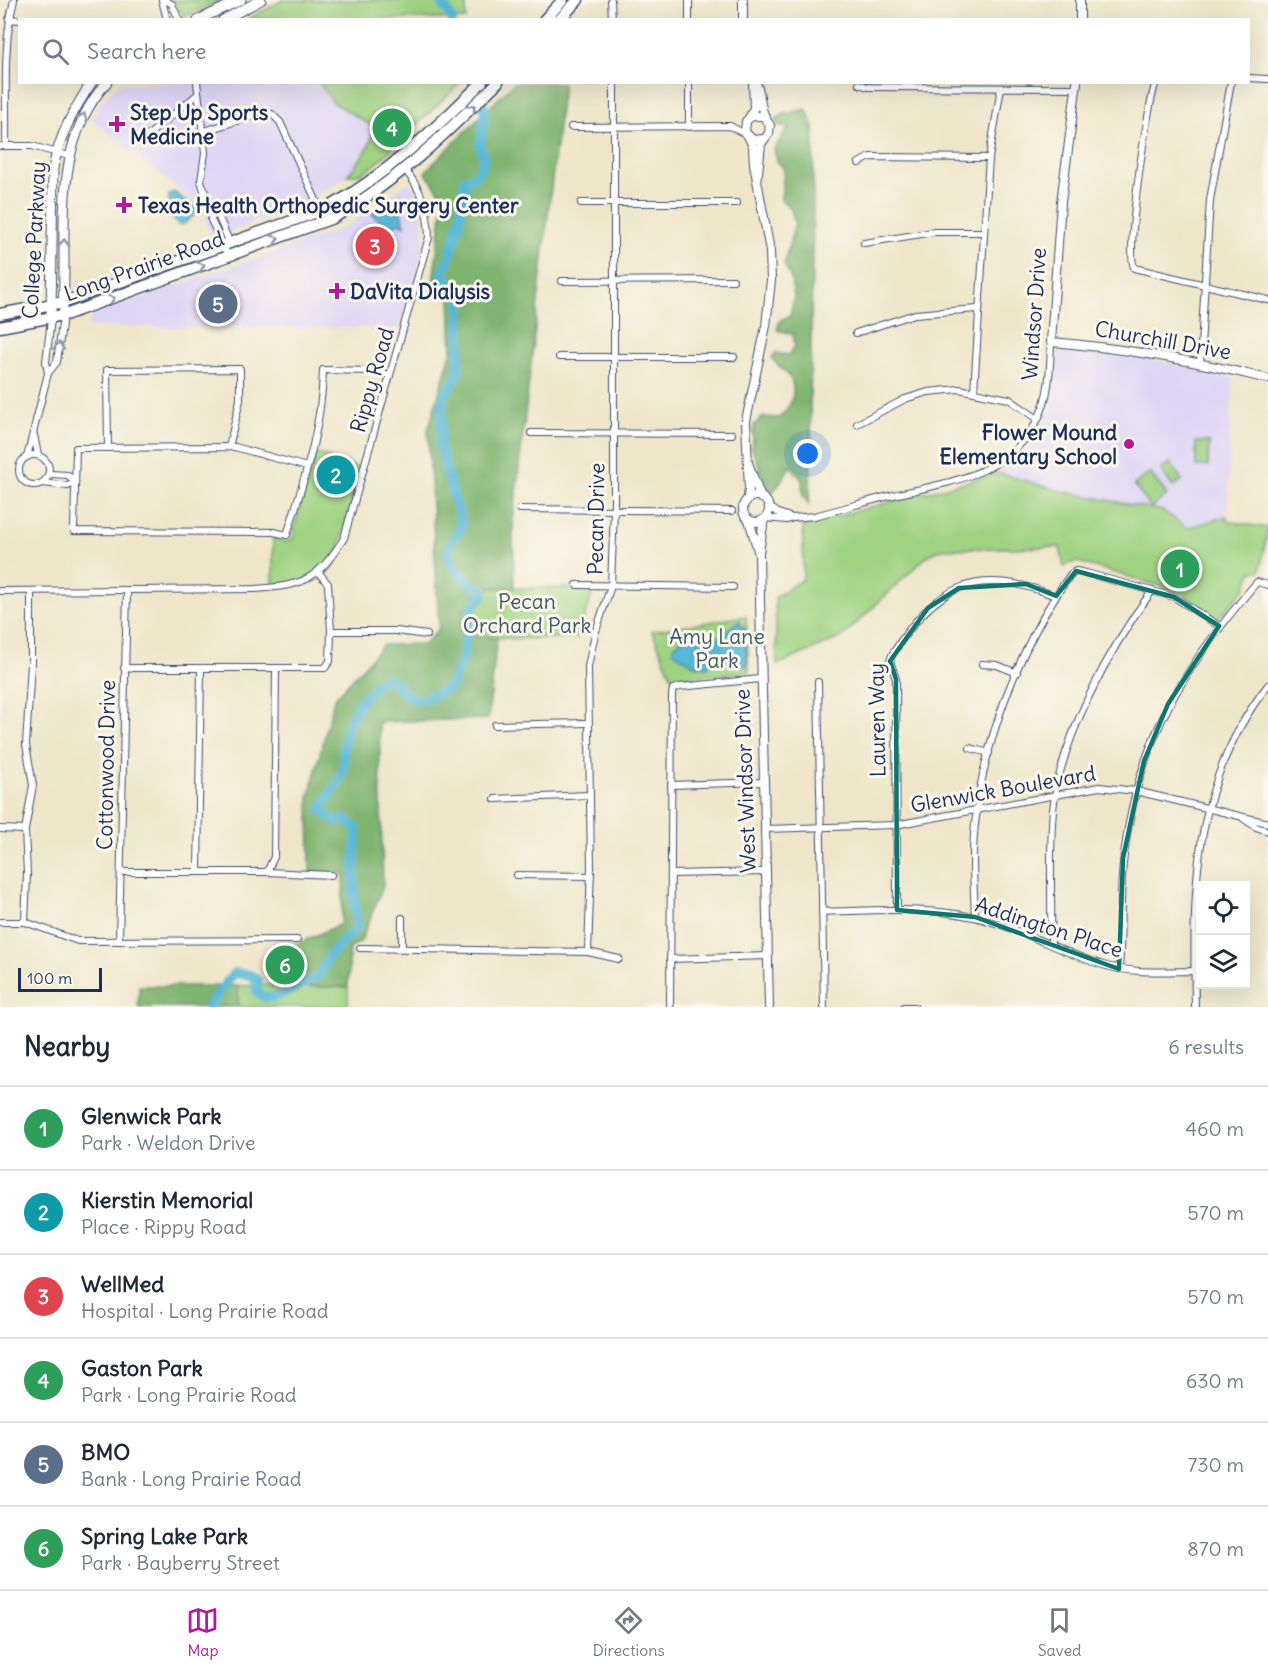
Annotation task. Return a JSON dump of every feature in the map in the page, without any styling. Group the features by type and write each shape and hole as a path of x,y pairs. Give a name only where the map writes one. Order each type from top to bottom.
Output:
{"main road":[{"path":"202,18 242,0"},
{"path":"227,18 261,0"},
{"path":"546,18 563,0"},
{"path":"561,18 578,0"},
{"name":"College Parkway","path":"51,319 52,200 57,151 72,112 91,84"},
{"name":"College Parkway","path":"63,316 65,185 69,156 86,108 105,84"},
{"name":"Long Prairie Road","path":"442,131 480,84"},
{"name":"Long Prairie Road","path":"0,327 63,316 333,218 372,196 401,166 496,84"},
{"name":"Long Prairie Road","path":"0,314 64,302 321,210 401,166"}],"street":[{"path":"14,0 9,19 3,146 32,146 69,156"},
{"path":"163,0 167,18"},
{"path":"163,0 172,4 178,18"},
{"path":"611,0 612,18"},
{"path":"689,0 689,18"},
{"path":"743,0 744,18"},
{"path":"1080,0 1080,18"},
{"path":"9,19 18,20"},
{"path":"1250,78 1268,79"},
{"path":"197,84 205,153 201,181 212,214 211,220 226,244"},
{"name":"Pecan Drive","path":"588,952 591,876 587,723 589,660 611,586 614,510 614,84"},
{"path":"689,84 689,127"},
{"name":"West Windsor Drive","path":"754,84 754,108 745,129 753,146 758,175 770,251 771,280 766,326 746,421 747,501 743,511 749,520 759,554"},
{"name":"West Windsor Drive","path":"756,84 760,108 770,129 761,144 758,175"},
{"path":"859,84 868,87 1077,85"},
{"path":"1156,84 1148,115 1134,221 1134,268 1142,272 1205,284 1268,300"},
{"path":"1200,363 1210,200 1231,84"},
{"name":"Windsor Drive","path":"765,518 788,520 814,516 982,472 1019,445 1038,419 1048,389 1061,202 1077,85"},
{"path":"974,391 977,309 989,158 1001,87"},
{"path":"140,142 198,94"},
{"path":"204,131 263,113 272,114 280,122 321,210"},
{"path":"571,127 730,126 759,115 766,118"},
{"path":"730,126 757,141 764,139"},
{"path":"859,163 870,157 989,158"},
{"name":"Rippy Road","path":"319,573 344,538 429,237 424,203 417,186 401,166"},
{"path":"581,203 736,203"},
{"path":"212,214 218,215 228,256"},
{"path":"864,243 934,232 983,232"},
{"path":"562,281 733,280"},
{"path":"856,333 915,314 977,309"},
{"name":"College Parkway","path":"34,435 39,404 48,373 57,362 63,316"},
{"name":"College Parkway","path":"48,373 46,362 51,319"},
{"name":"Churchill Drive","path":"1051,342 1110,347 1200,363 1268,379"},
{"path":"559,357 734,357"},
{"path":"108,448 107,370 240,369 240,400 229,447"},
{"path":"307,467 246,449 229,447 76,448 74,531 274,532 287,535 307,467 321,416 323,370 373,371 390,375"},
{"path":"857,424 905,399 928,392 974,391 1009,399 1038,419"},
{"path":"531,433 732,434"},
{"path":"34,435 27,457 20,465 21,478 33,486 43,483 68,486 75,482"},
{"path":"34,435 38,455 47,462 50,474"},
{"path":"27,457 38,455"},
{"name":"West Windsor Drive","path":"748,463 764,501 765,518 759,554 760,679 769,1007"},
{"path":"50,474 68,475 75,482"},
{"path":"43,483 50,474"},
{"path":"747,501 755,497 764,501 778,513 794,518"},
{"path":"520,509 732,511"},
{"path":"749,520 755,522 765,518"},
{"path":"975,917 973,863 977,810 989,753 1017,673 1056,596 1076,571 1174,597 1219,626"},
{"path":"0,591 288,587 319,573 328,584 330,661 325,668 124,668"},
{"path":"1119,969 1124,858 1144,761 1164,712 1191,666 1219,626 1260,581 1268,585"},
{"name":"Lauren Way","path":"897,910 896,679 890,660 911,625 948,591 971,584 1026,584 1056,596"},
{"path":"577,585 733,587"},
{"name":"Cottonwood Drive","path":"119,941 127,590"},
{"path":"25,922 27,874 25,830 33,785 26,745 31,664 31,591"},
{"path":"1051,943 1052,841 1056,793 1079,720 1112,651 1127,625 1152,591"},
{"path":"331,631 396,631 427,635"},
{"path":"982,664 997,665 1017,673"},
{"path":"198,872 201,668"},
{"path":"267,872 274,857 276,668"},
{"path":"670,1007 673,689 760,679"},
{"path":"818,682 824,1007"},
{"path":"1195,1007 1194,889 1207,809 1226,757 1246,718 1268,685"},
{"path":"495,725 587,723"},
{"path":"970,748 989,753"},
{"path":"671,785 763,782"},
{"name":"Glenwick Boulevard","path":"764,829 895,825 1056,793 1098,787 1136,791 1268,823"},
{"path":"495,799 589,795"},
{"name":"Glenwick Boulevard","path":"1244,818 1256,827 1268,831"},
{"path":"0,830 25,830"},
{"path":"121,872 267,872 331,875"},
{"path":"671,874 765,872"},
{"path":"517,875 591,876"},
{"name":"Addington Place","path":"822,912 897,910 975,917 1051,943 1086,959 1119,969 1194,971"},
{"path":"402,918 402,948"},
{"path":"0,922 25,922 78,941 297,940"},
{"path":"360,948 588,952 619,959"},
{"path":"670,959 768,956"},
{"path":"904,1007 914,1007"}],"highlighted area":[{"path":"1076,571 1174,597 1219,626 1168,704 1144,761 1123,858 1119,969 975,917 897,910 896,679 890,661 928,608 959,588 1026,584 1056,596"}],"shaded area":[{"path":"120,84 320,84 334,103 370,125 373,138 348,175 309,200 212,239 201,207 91,119 107,95"},
{"path":"408,182 416,190 424,226 423,247 400,328 87,327 93,315 344,228"},
{"name":"Flower Mound Elementary School","path":"1057,350 1158,361 1233,378 1227,516 1187,528 1163,511 1061,491 999,473 1019,456 1038,433 1047,414 1054,387"}],"green space":[{"path":"173,0 222,0 184,17"},
{"path":"283,0 466,0 466,18 250,18"},
{"path":"320,84 459,84 374,166 360,174 348,175 370,144 372,131 370,125 334,103"},
{"path":"513,84 563,84 513,521 514,588 478,588 473,602 464,609 459,631 497,638 488,719 379,722 383,886 361,941 350,948 348,987 295,987 295,945 341,924 344,874 310,874 309,797 334,699 383,645 425,644 439,628 428,430 452,350 450,299 433,283 444,198 425,172"},
{"path":"806,109 814,128 810,407 812,447 809,504 803,496 802,480 791,466 776,489 769,495 752,448 754,425 763,417 779,418 790,404 793,392 788,375 772,357 776,353 789,355 795,346 793,334 777,330 780,320 790,316 794,297 791,279 784,264 795,223 791,209 781,199 784,169 777,161 774,149 789,127 779,126 775,119 787,113"},
{"path":"1196,442 1209,442 1208,466 1196,466"},
{"path":"316,453 361,469 334,565 322,578 315,581 299,584 273,584 273,537 285,542 293,539 295,524"},
{"path":"1170,463 1182,480 1173,487 1161,470"},
{"path":"999,473 1061,491 1163,511 1187,528 1227,516 1227,521 1268,528 1260,571 1252,571 1245,589 1216,620 1187,596 1177,591 1078,562 1064,567 1060,547 942,549 927,556 842,637 777,665 775,597 803,579 803,525"},
{"path":"1150,473 1167,495 1151,508 1134,485"},
{"name":"Pecan Orchard Park","path":"478,588 594,588 578,637 518,638 488,637 459,631 464,609 473,602"},
{"name":"Amy Lane Park","path":"746,616 749,672 672,678 652,631"},
{"path":"275,945 295,945 295,987 348,987 348,1007 238,1007 238,986 275,985"},
{"path":"139,986 238,986 238,1007 138,1007"}],"water":[{"path":"174,192 199,210 185,223 179,225 168,214 169,195"},
{"path":"381,207 401,212 405,226 398,223 393,226 374,217 372,212"},
{"path":"740,620 740,625 745,628 747,666 732,663 719,652 714,655 708,667 694,665 673,651 673,647 684,636 702,633 716,639"}],"waterway":[{"path":"440,0 452,18"},
{"path":"208,1007 234,973 250,975 258,981 257,992 263,997 276,997 319,976 330,955 358,927 354,891 357,830 347,820 335,821 321,811 343,771 345,737 351,717 362,700 384,678 396,682 408,696 414,699 434,696 450,688 462,659 471,609 484,590 459,574 450,561 448,554 450,545 462,527 440,446 443,398 459,373 461,296 449,284 443,273 458,228 465,180 477,175 484,161 480,145 485,111 475,84"},
{"path":"400,212 401,192"}],"place":[{"name":"Step Up Sports Medicine","path":"117,124"},
{"name":"Gaston Park","path":"392,128"},
{"name":"Texas Health Orthopedic Surgery Center","path":"124,205"},
{"name":"WellMed","path":"375,246"},
{"name":"DaVita Dialysis","path":"337,291"},
{"name":"BMO","path":"218,304"},
{"name":"Flower Mound Elementary School","path":"1129,444"},
{"name":"Kierstin Memorial","path":"336,475"},
{"name":"Glenwick Park","path":"1180,569"},
{"name":"Spring Lake Park","path":"285,965"}]}
